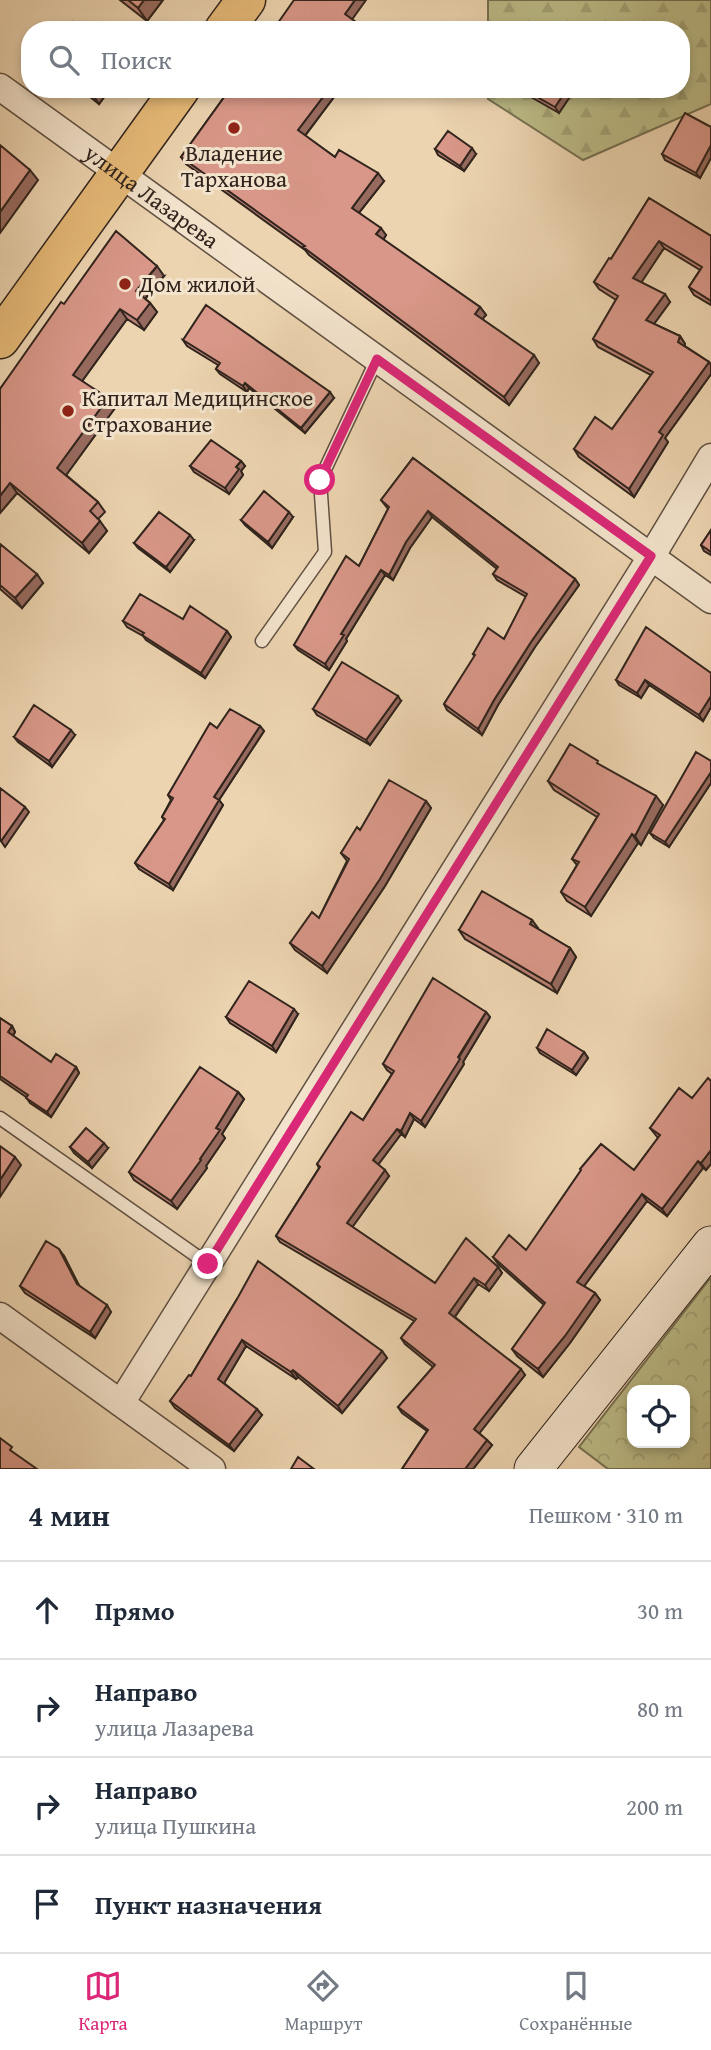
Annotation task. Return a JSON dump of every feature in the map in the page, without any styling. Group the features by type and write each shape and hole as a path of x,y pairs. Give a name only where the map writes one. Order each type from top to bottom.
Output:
{"main road":[{"path":"231,21 246,0"},
{"path":"0,340 173,98"}],"street":[{"name":"улица Лазарева","path":"0,88 711,600"},
{"path":"121,1404 711,457"},
{"path":"539,1467 711,1245"},
{"path":"0,1316 212,1469"}],"lane":[{"path":"262,641 325,552 320,480 377,359"},
{"path":"0,1118 208,1264"}],"green space":[{"path":"488,0 711,0 711,104 583,160 488,98 690,98 690,21 488,21"},
{"path":"711,1277 711,1469 608,1469 579,1447 627,1385 627,1448 690,1448 690,1385 627,1385"}],"building":[{"path":"128,0 144,0 138,8"},
{"path":"294,0 355,0 345,14 355,21 279,21"},
{"path":"224,98 322,98 298,130 335,157 339,150 378,173 352,208 381,228 376,234 480,307 475,314 534,355 504,397 303,247 305,246 181,157"},
{"path":"539,98 561,98 555,107"},
{"path":"685,113 711,127 711,145 696,173 662,154"},
{"path":"448,131 472,148 460,166 435,149"},
{"path":"0,145 30,170 0,212"},
{"path":"649,198 711,236 711,301 689,287 702,267 659,241 633,278 665,294 646,320 680,336 678,342 709,362 659,432 663,435 629,489 574,449 595,417 612,429 653,372 593,339 618,296 594,282"},
{"path":"116,231 157,266 136,291 150,303 137,320 120,309 73,375 108,398 57,468 98,502 90,511 100,521 82,543 10,483 0,496 0,389 61,302 64,304"},
{"path":"206,305 330,392 301,428 245,383 243,386 216,369 220,363 183,340"},
{"path":"211,440 241,461 236,467 239,469 225,488 190,466"},
{"path":"413,458 575,579 531,642 478,729 444,704 475,655 473,654 488,628 504,639 527,594 493,574 498,567 428,511 406,542 389,575 381,570 325,664 294,645 346,556 359,566 389,507 381,500"},
{"path":"264,491 289,512 268,542 241,520"},
{"path":"159,512 190,535 166,567 134,543"},
{"path":"711,530 711,552 701,545"},
{"path":"0,544 37,574 15,598 0,585"},
{"path":"140,594 183,619 190,606 227,631 201,673 123,621"},
{"path":"646,627 711,673 711,696 699,715 645,680 637,693 616,680"},
{"path":"342,662 398,696 366,740 313,709"},
{"path":"34,705 71,730 49,761 14,737"},
{"path":"230,709 260,726 214,797 219,800 169,884 135,863 165,819 162,817 173,798 168,795 210,723 217,728"},
{"path":"570,744 598,761 597,763 656,796 635,836 632,834 585,907 561,892 579,862 572,859 599,814 548,781"},
{"path":"696,752 711,761 711,772 665,842 650,833"},
{"path":"389,780 426,801 380,879 322,966 290,943 312,912 319,918 349,859 341,853 357,827 360,830"},
{"path":"0,788 25,807 1,841 0,841"},
{"path":"482,891 532,920 530,924 570,948 551,984 459,930"},
{"path":"433,978 486,1012 421,1121 410,1113 401,1131 397,1129 373,1160 385,1170 347,1223 435,1283 466,1238 498,1267 485,1285 474,1278 449,1313 521,1369 474,1429 487,1440 465,1469 402,1469 428,1430 398,1407 435,1365 401,1338 416,1319 276,1236 320,1167 317,1164 351,1112 363,1120 394,1071 383,1064"},
{"path":"249,981 294,1009 272,1046 226,1017"},
{"path":"0,1018 12,1026 8,1032 51,1062 56,1054 76,1067 47,1112 0,1076"},
{"path":"547,1029 584,1052 572,1070 537,1048"},
{"path":"200,1067 238,1092 216,1128 220,1130 171,1201 129,1172"},
{"path":"708,1078 711,1081 711,1150 701,1163 698,1161 662,1209 642,1194 577,1282 595,1293 538,1369 512,1349 545,1303 493,1257 509,1235 526,1250 580,1169 601,1144 634,1170 660,1135 650,1128 679,1088 692,1098"},
{"path":"86,1128 104,1143 88,1162 70,1147"},
{"path":"0,1146 15,1157 0,1180"},
{"path":"46,1241 59,1249 77,1284 107,1305 90,1332 20,1286"},
{"path":"258,1261 382,1351 338,1406 293,1370 291,1372 242,1340 218,1379 257,1409 229,1445 170,1401 189,1375 191,1376"},
{"path":"0,1438 12,1447 10,1450 37,1469 0,1469"},
{"path":"298,1457 314,1469 291,1469"}],"place":[{"name":"Владение Тарханова","path":"234,128"},
{"name":"Дом жилой","path":"125,284"},
{"name":"Капитал Медицинское Страхование","path":"68,411"}],"route":[{"path":"208,1264 651,556 377,359 320,480"}]}
